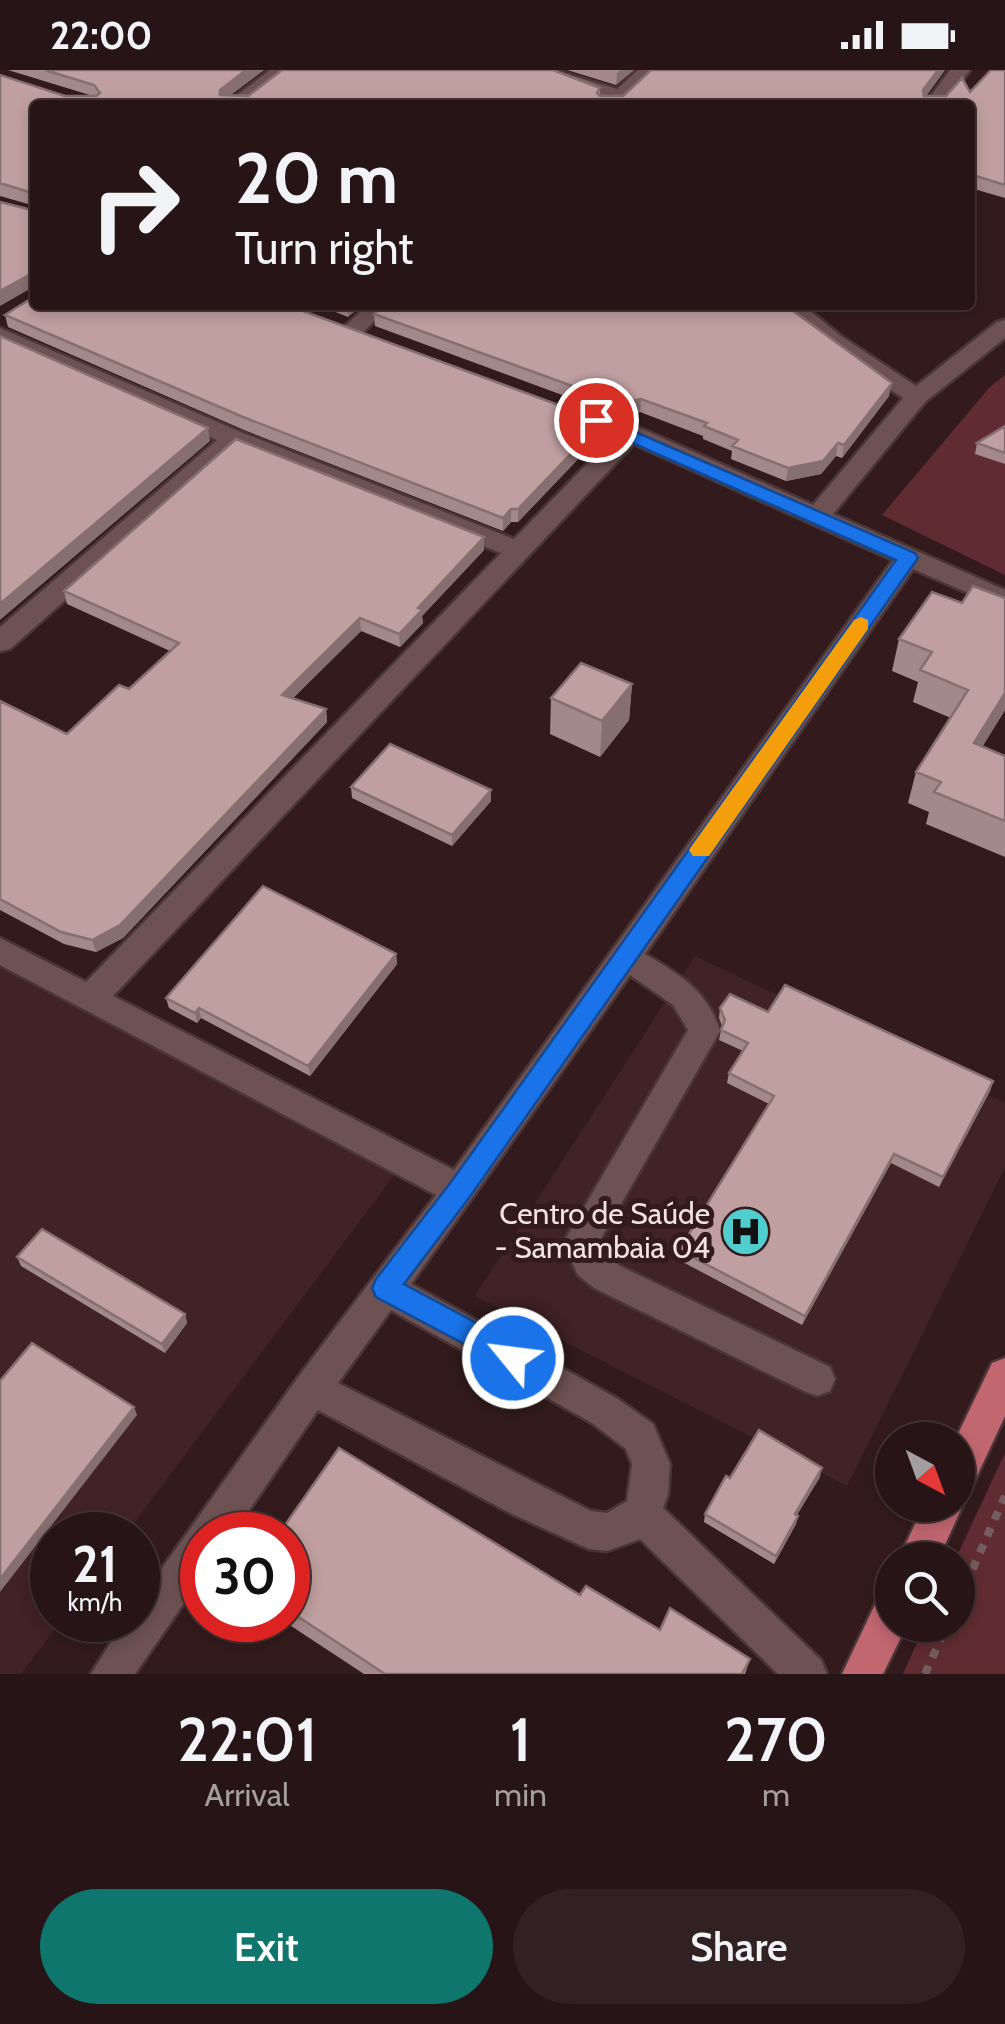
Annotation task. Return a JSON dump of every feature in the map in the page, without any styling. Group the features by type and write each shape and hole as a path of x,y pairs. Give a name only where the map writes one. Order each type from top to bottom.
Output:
{"main road":[{"path":"975,1439 1005,1375"},
{"path":"862,1674 877,1642"}],"street":[{"path":"241,100 283,70"},
{"path":"533,70 612,100"},
{"path":"616,100 650,70"},
{"path":"938,100 960,70"},
{"path":"353,330 375,310"},
{"path":"795,310 833,341 917,397"},
{"path":"816,518 917,397 1005,327"},
{"path":"0,336 234,438 518,550"},
{"path":"538,399 632,434 1005,600"},
{"path":"90,998 632,434"},
{"path":"0,642 234,438"},
{"path":"225,1512 460,1190 908,558"},
{"path":"0,950 460,1190"},
{"path":"625,958 688,998 701,1013 704,1031 580,1244 590,1264 608,1277 817,1379"},
{"path":"312,1388 526,1501 590,1530 607,1532 626,1526 641,1514 650,1495 651,1464 640,1438 590,1402 385,1288"},
{"path":"641,1514 807,1674"},
{"path":"111,1674 180,1575"}],"path":[{"path":"975,1564 1005,1496"},
{"path":"925,1674 939,1642"}],"shaded area":[{"path":"1005,375 1005,575 882,515 989,388"},
{"name":"Centro de Saúde - Samambaia 04","path":"695,956 1005,1103 1005,1167 879,1422 875,1422 847,1486 475,1296"},
{"path":"0,963 395,1174 142,1512 30,1512 30,1642 45,1642 21,1674 0,1674"},
{"path":"1005,1453 1005,1674 903,1674 917,1642 975,1642 975,1542 963,1542"}],"building":[{"path":"45,70 246,70 220,90 220,95 248,96 282,70 553,70 600,88 600,96 623,96 651,70 938,70 923,90 924,96 946,96 962,78 970,92 991,70 1005,70 1005,185 975,177 975,100 30,100 30,192 0,183 0,75 65,96 96,96 100,93 94,85"},
{"path":"0,202 30,210 30,275 0,291"},
{"path":"30,299 30,310 301,310 602,421 518,509 511,509 503,518 243,417 5,315"},
{"path":"378,310 792,310 892,383 844,445 838,443 823,461 788,468 732,446 738,440 704,426 707,423 641,399 619,403 374,314"},
{"path":"0,336 208,428 0,604"},
{"path":"1005,426 1005,453 977,443"},
{"path":"236,439 484,537 399,634 360,618 282,695 326,709 120,925 92,940 61,932 0,899 0,701 67,734 119,685 129,689 179,643 64,591"},
{"path":"973,586 1005,598 1005,693 974,743 1005,756 1005,821 934,792 941,782 916,772 968,690 920,670 932,652 899,639 932,592 962,603"},
{"path":"581,663 632,684 602,721 551,698"},
{"path":"390,744 491,790 452,835 351,787"},
{"path":"263,886 396,954 308,1066 199,1008 195,1013 166,998"},
{"path":"785,985 993,1081 943,1177 894,1154 805,1316 679,1250 774,1096 729,1073 748,1043 721,1030 725,1020 720,1008 730,994 768,1012"},
{"path":"42,1229 185,1314 162,1344 17,1257"},
{"path":"32,1343 134,1407 52,1512 30,1512 30,1540 0,1579 0,1381"},
{"path":"759,1430 822,1468 776,1556 705,1514"},
{"path":"339,1448 580,1595 586,1586 660,1630 670,1608 750,1659 742,1674 385,1674 310,1625 310,1512 294,1512"}],"slow traffic":[{"path":"701,850 861,624"}],"place":[{"name":"Centro de Saúde - Samambaia 04","path":"745,1231"}],"route":[{"path":"513,1358 385,1288 460,1190 908,558 596,420"}]}
